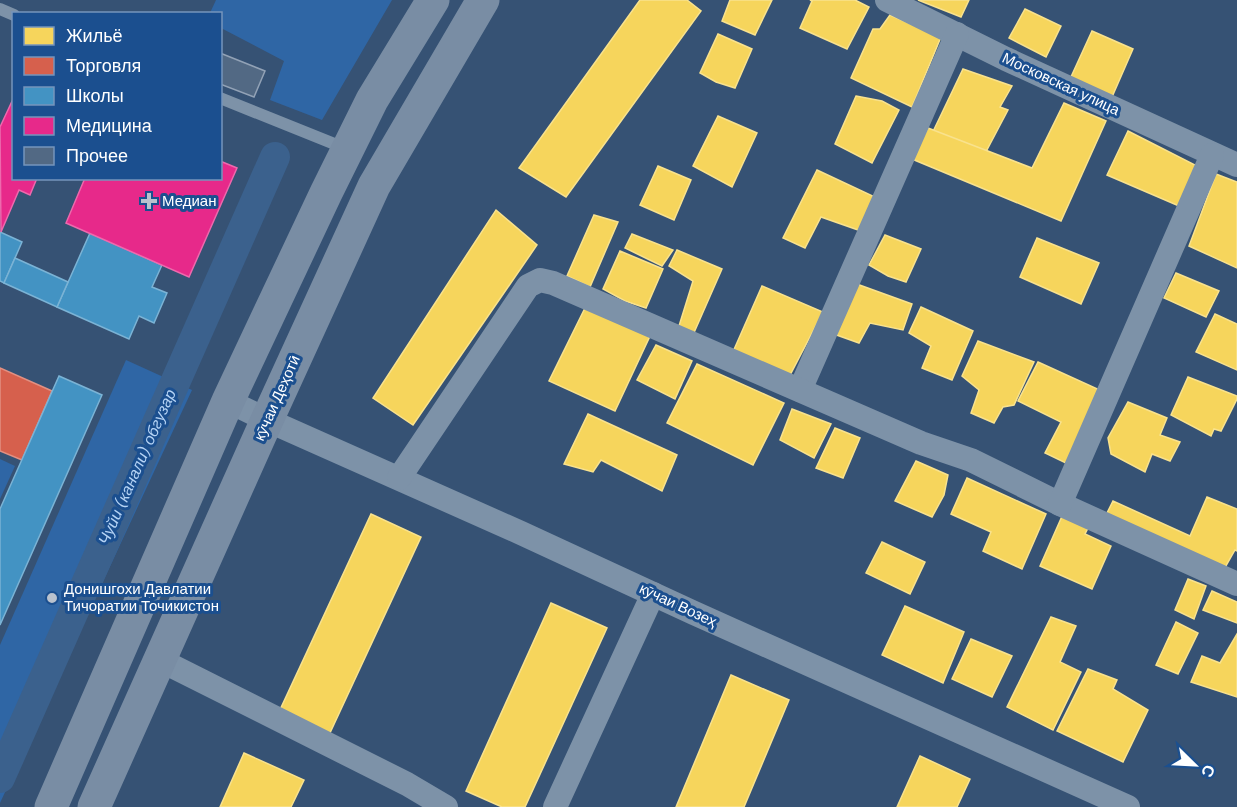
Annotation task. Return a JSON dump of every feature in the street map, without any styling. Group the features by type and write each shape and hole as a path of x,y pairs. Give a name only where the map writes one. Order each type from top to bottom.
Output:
{"street":[{"path":"51,807 228,401 326,193 372,100 433,0"},
{"name":"кӯчаи Деҳотӣ","path":"94,807 374,186 483,0"},
{"name":"Московская улица","path":"887,0 1006,59 1237,165"},
{"path":"800,390 957,34"},
{"path":"1060,504 1212,155"},
{"path":"399,478 528,286 540,280 553,283 921,443 971,460 1060,504 1237,584"},
{"name":"кӯчаи Возеҳ","path":"228,401 1128,807"},
{"path":"555,807 653,594"},
{"path":"159,660 406,784 446,807"}],"lane":[{"path":"222,99 348,149"}],"shaded area":[{"path":"216,0 392,0 322,120 270,100 284,61 222,29 222,12 210,12"},
{"path":"126,360 192,390 0,803 0,645"},
{"path":"0,459 15,466 0,499"}],"building: Жильё":[{"path":"640,0 687,0 701,11 566,197 519,168"},
{"path":"730,0 772,0 755,35 722,21"},
{"path":"810,0 855,0 869,7 847,49 800,28 812,1"},
{"path":"918,0 969,0 961,17"},
{"path":"1025,9 1061,26 1046,57 1009,38"},
{"path":"890,15 941,37 912,107 851,78 873,29 880,29"},
{"path":"1092,31 1133,49 1112,97 1070,79"},
{"path":"718,34 752,49 735,88 716,82 700,73"},
{"path":"963,69 1012,86 1000,107 1008,110 980,163 928,142"},
{"path":"856,96 882,101 899,110 872,163 835,144"},
{"path":"1064,103 1106,121 1061,221 912,159 928,128 1032,168"},
{"path":"718,116 757,133 732,187 693,166"},
{"path":"1128,131 1197,166 1179,206 1107,175"},
{"path":"658,166 691,180 674,220 640,205"},
{"path":"817,170 877,198 861,231 821,217 805,248 783,238"},
{"path":"1216,174 1237,182 1237,268 1189,246"},
{"path":"496,210 537,245 413,425 373,398"},
{"path":"594,215 618,222 590,287 567,276"},
{"path":"632,234 673,250 662,266 625,248"},
{"path":"885,235 921,249 906,282 888,276 869,265"},
{"path":"1037,238 1099,263 1081,304 1020,277"},
{"path":"677,250 722,269 693,335 679,326 693,281 669,266"},
{"path":"620,251 663,269 646,308 625,301 603,289"},
{"path":"1176,273 1219,291 1206,317 1164,298"},
{"path":"854,283 912,304 903,330 870,323 859,343 831,333"},
{"path":"762,286 823,312 789,377 732,354"},
{"path":"586,306 650,336 615,411 549,381"},
{"path":"921,307 973,331 952,380 922,368 931,346 909,333"},
{"path":"1215,314 1237,324 1237,370 1196,352"},
{"path":"978,341 1034,362 1014,405 1003,407 994,423 971,413 979,390 962,376"},
{"path":"656,345 692,361 675,399 637,380"},
{"path":"1038,362 1102,391 1068,464 1045,453 1061,422 1018,401"},
{"path":"697,364 784,403 753,465 667,423"},
{"path":"1188,377 1237,396 1221,431 1214,429 1211,436 1171,415"},
{"path":"1128,402 1167,418 1160,435 1180,442 1170,461 1152,454 1145,472 1111,454 1108,438"},
{"path":"792,409 831,424 814,458 780,440"},
{"path":"588,414 677,455 662,491 601,460 593,472 564,464"},
{"path":"835,428 860,438 843,478 816,468"},
{"path":"916,461 948,475 944,495 932,517 895,501"},
{"path":"967,478 1046,514 1022,569 983,551 991,532 951,514"},
{"path":"1207,497 1237,509 1237,551 1235,550 1223,571 1106,515 1113,501 1190,536"},
{"path":"371,514 421,537 329,735 279,712"},
{"path":"1063,514 1089,526 1085,534 1111,546 1092,589 1040,566"},
{"path":"882,542 925,562 910,594 866,573"},
{"path":"1188,579 1206,586 1194,619 1175,610"},
{"path":"1212,591 1237,602 1237,623 1203,610"},
{"path":"551,603 607,628 525,807 502,807 466,791"},
{"path":"905,606 964,632 943,683 882,655"},
{"path":"1051,617 1076,626 1060,662 1081,672 1053,730 1007,707"},
{"path":"1176,622 1198,633 1178,674 1156,665"},
{"path":"1237,634 1237,697 1191,682 1202,656 1220,663"},
{"path":"971,639 1012,656 992,697 952,679"},
{"path":"1088,669 1117,680 1113,689 1148,710 1123,762 1057,731"},
{"path":"731,675 789,700 744,807 676,807"},
{"path":"244,753 304,780 291,807 220,807"},
{"path":"920,756 970,779 957,807 897,807"}],"building: Торговля":[{"path":"0,368 52,391 22,460 0,451"}],"building: Школы":[{"path":"0,232 22,242 4,283 0,281"},
{"path":"90,233 162,265 152,287 167,293 154,323 139,316 129,339 57,307"},
{"path":"15,258 68,282 57,307 4,283"},
{"path":"59,376 102,395 0,625 0,509"}],"building: Медицина":[{"path":"12,101 12,180 36,180 30,195 19,190 1,232 0,127"},
{"name":"Медиан","path":"222,162 237,168 189,277 66,223 84,180 222,180"}],"building: Прочее":[{"path":"222,54 265,71 254,97 222,85"}],"waterway":[{"name":"Чуйи (канали) обгузар","path":"0,778 275,157"}],"place":[{"name":"Медиан","path":"149,201"},
{"name":"Донишгохи Давлатии Тичоратии Точикистон","path":"52,598"}]}
